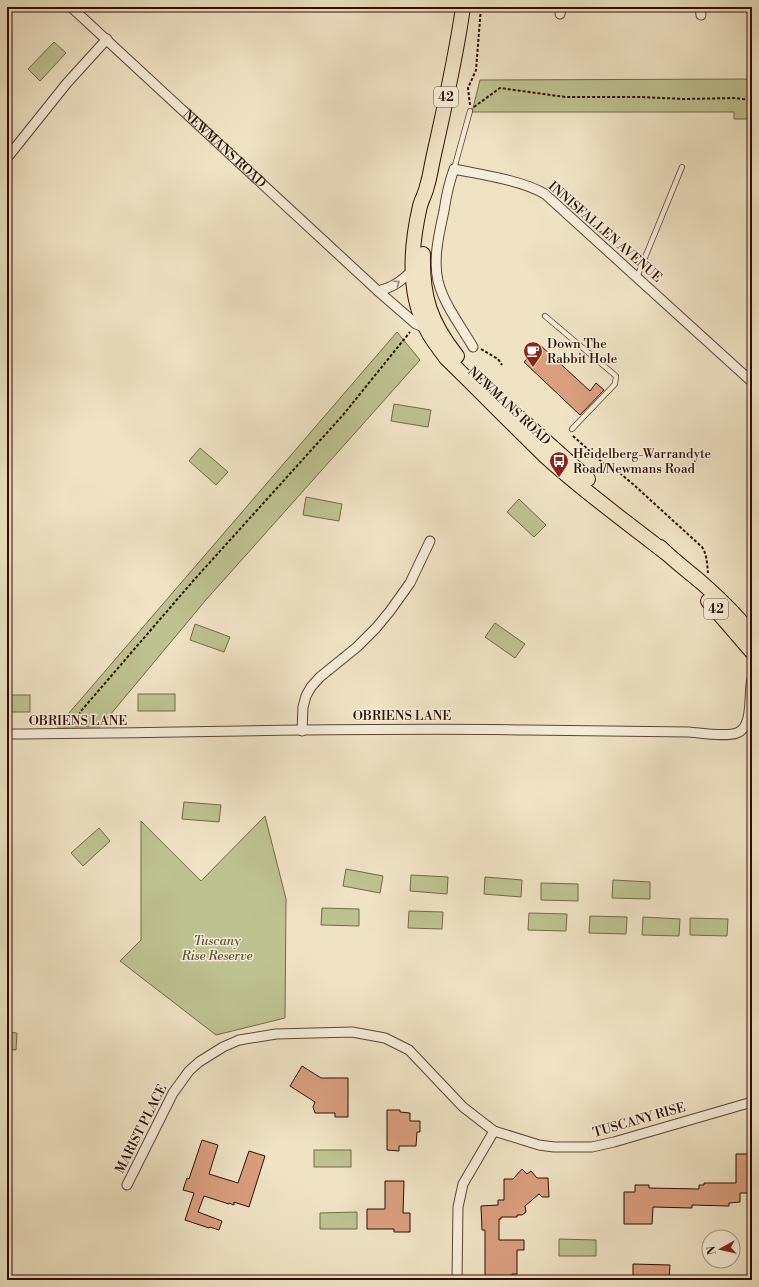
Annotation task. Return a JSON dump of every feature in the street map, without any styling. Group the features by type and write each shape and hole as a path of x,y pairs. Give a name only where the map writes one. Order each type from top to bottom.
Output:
{"main road":[{"name":"42","path":"426,326 416,297 413,270 415,235 421,204 427,187 458,42 463,7"},
{"name":"42","path":"426,326 428,308 422,268 427,187"},
{"name":"NEWMANS ROAD","path":"426,326 448,344 475,376 680,566 707,588 728,608 752,635"},
{"name":"NEWMANS ROAD","path":"680,566 696,587 752,652"}],"street":[{"name":"NEWMANS ROAD","path":"71,7 378,291 426,326"},
{"path":"7,158 67,83 107,39"},
{"path":"454,169 450,181 441,226 436,270 443,295 473,347"},
{"name":"INNISFALLEN AVENUE","path":"454,169 519,183 537,190 556,203 752,382"},
{"path":"378,291 396,285 413,270"},
{"path":"302,731 306,696 311,687 320,677 357,647 390,611 410,583 430,541"},
{"name":"OBRIENS LANE","path":"7,734 477,729 731,734 738,733 745,728 748,719 752,679"},
{"name":"TUSCANY RISE","path":"305,1032 352,1032 385,1038 410,1050 463,1107 494,1131 539,1145 554,1147 592,1147 752,1102"},
{"name":"MARIST PLACE","path":"127,1185 172,1093 189,1071 199,1062 223,1047 239,1040 276,1034 305,1032"},
{"path":"457,1280 458,1207 463,1184 494,1131"}],"lane":[{"path":"454,169 470,110"},
{"path":"637,277 682,167"},
{"path":"545,316 616,376 615,384 570,431"}],"path":[{"path":"470,110 468,88 476,70 481,7"},
{"path":"470,110 500,88 565,97 640,97 684,99 734,98 752,100"},
{"path":"68,734 81,711 198,576 343,415 426,326"},
{"path":"473,347 498,359 502,365"},
{"path":"570,431 603,462 615,469 629,481 702,547 705,551 710,579"}],"green space":[{"path":"54,42 66,53 40,81 28,69"},
{"path":"752,79 752,119 734,119 734,112 472,112 480,80"},
{"path":"397,332 420,360 205,601 100,727 57,727"},
{"path":"394,404 431,410 428,427 391,421"},
{"path":"200,448 228,472 216,485 189,461"},
{"path":"306,497 342,504 339,521 303,515"},
{"path":"519,499 546,525 534,537 507,512"},
{"path":"495,623 525,644 515,658 485,637"},
{"path":"195,624 230,637 224,652 190,640"},
{"path":"138,694 175,694 175,711 138,711"},
{"path":"7,695 30,695 30,712 7,712"},
{"path":"184,802 221,805 219,822 182,819"},
{"name":"Tuscany Rise Reserve","path":"265,816 286,899 285,1018 216,1035 120,961 141,940 141,821 201,881"},
{"path":"99,828 110,841 83,866 71,853"},
{"path":"346,869 383,876 380,893 343,886"},
{"path":"411,875 448,877 447,894 410,891"},
{"path":"485,877 522,880 521,897 484,894"},
{"path":"613,880 650,882 650,899 612,898"},
{"path":"541,883 578,884 578,901 541,900"},
{"path":"322,908 359,909 359,926 321,925"},
{"path":"409,911 443,912 442,929 408,928"},
{"path":"529,913 567,914 566,931 528,930"},
{"path":"590,916 627,917 626,934 589,933"},
{"path":"643,917 680,919 679,936 642,935"},
{"path":"690,918 728,919 727,936 690,935"},
{"path":"7,1032 17,1033 16,1050 7,1049"},
{"path":"314,1150 351,1150 351,1167 314,1167"},
{"path":"357,1212 357,1229 320,1229 320,1213"},
{"path":"559,1239 596,1240 596,1256 559,1256"}],"building":[{"path":"540,345 590,391 596,383 604,390 580,415 524,362"},
{"path":"302,1066 321,1078 348,1078 348,1117 335,1117 335,1113 315,1113 313,1107 315,1102 290,1086"},
{"path":"387,1110 400,1110 400,1112 410,1113 410,1121 420,1121 420,1132 417,1132 416,1146 399,1146 399,1151 387,1150"},
{"path":"202,1140 218,1145 209,1174 238,1183 249,1151 265,1156 249,1207 234,1202 234,1205 229,1204 204,1196 198,1212 222,1221 219,1230 185,1220 194,1193 183,1190 187,1178 189,1179"},
{"path":"736,1154 748,1154 748,1179 752,1179 752,1193 740,1193 740,1202 729,1203 729,1206 692,1205 692,1208 653,1207 652,1224 624,1224 624,1192 635,1192 635,1185 649,1185 649,1188 699,1189 699,1185 704,1185 704,1183 736,1183"},
{"path":"522,1169 527,1174 531,1171 537,1178 548,1178 549,1197 542,1197 539,1194 525,1206 526,1212 522,1215 517,1215 517,1217 501,1217 501,1219 499,1219 499,1240 524,1240 524,1250 517,1250 517,1274 512,1274 512,1280 491,1280 491,1278 485,1278 485,1230 482,1230 481,1206 498,1205 498,1200 504,1200 504,1179 513,1179"},
{"path":"385,1181 404,1181 403,1213 410,1213 410,1232 394,1232 394,1229 367,1229 367,1209 385,1209"},
{"path":"633,1264 670,1265 669,1280 633,1280"}],"place":[{"name":"Down The Rabbit Hole","path":"533,368"},
{"name":"Heidelberg-Warrandyte Road/Newmans Road","path":"559,478"}]}
